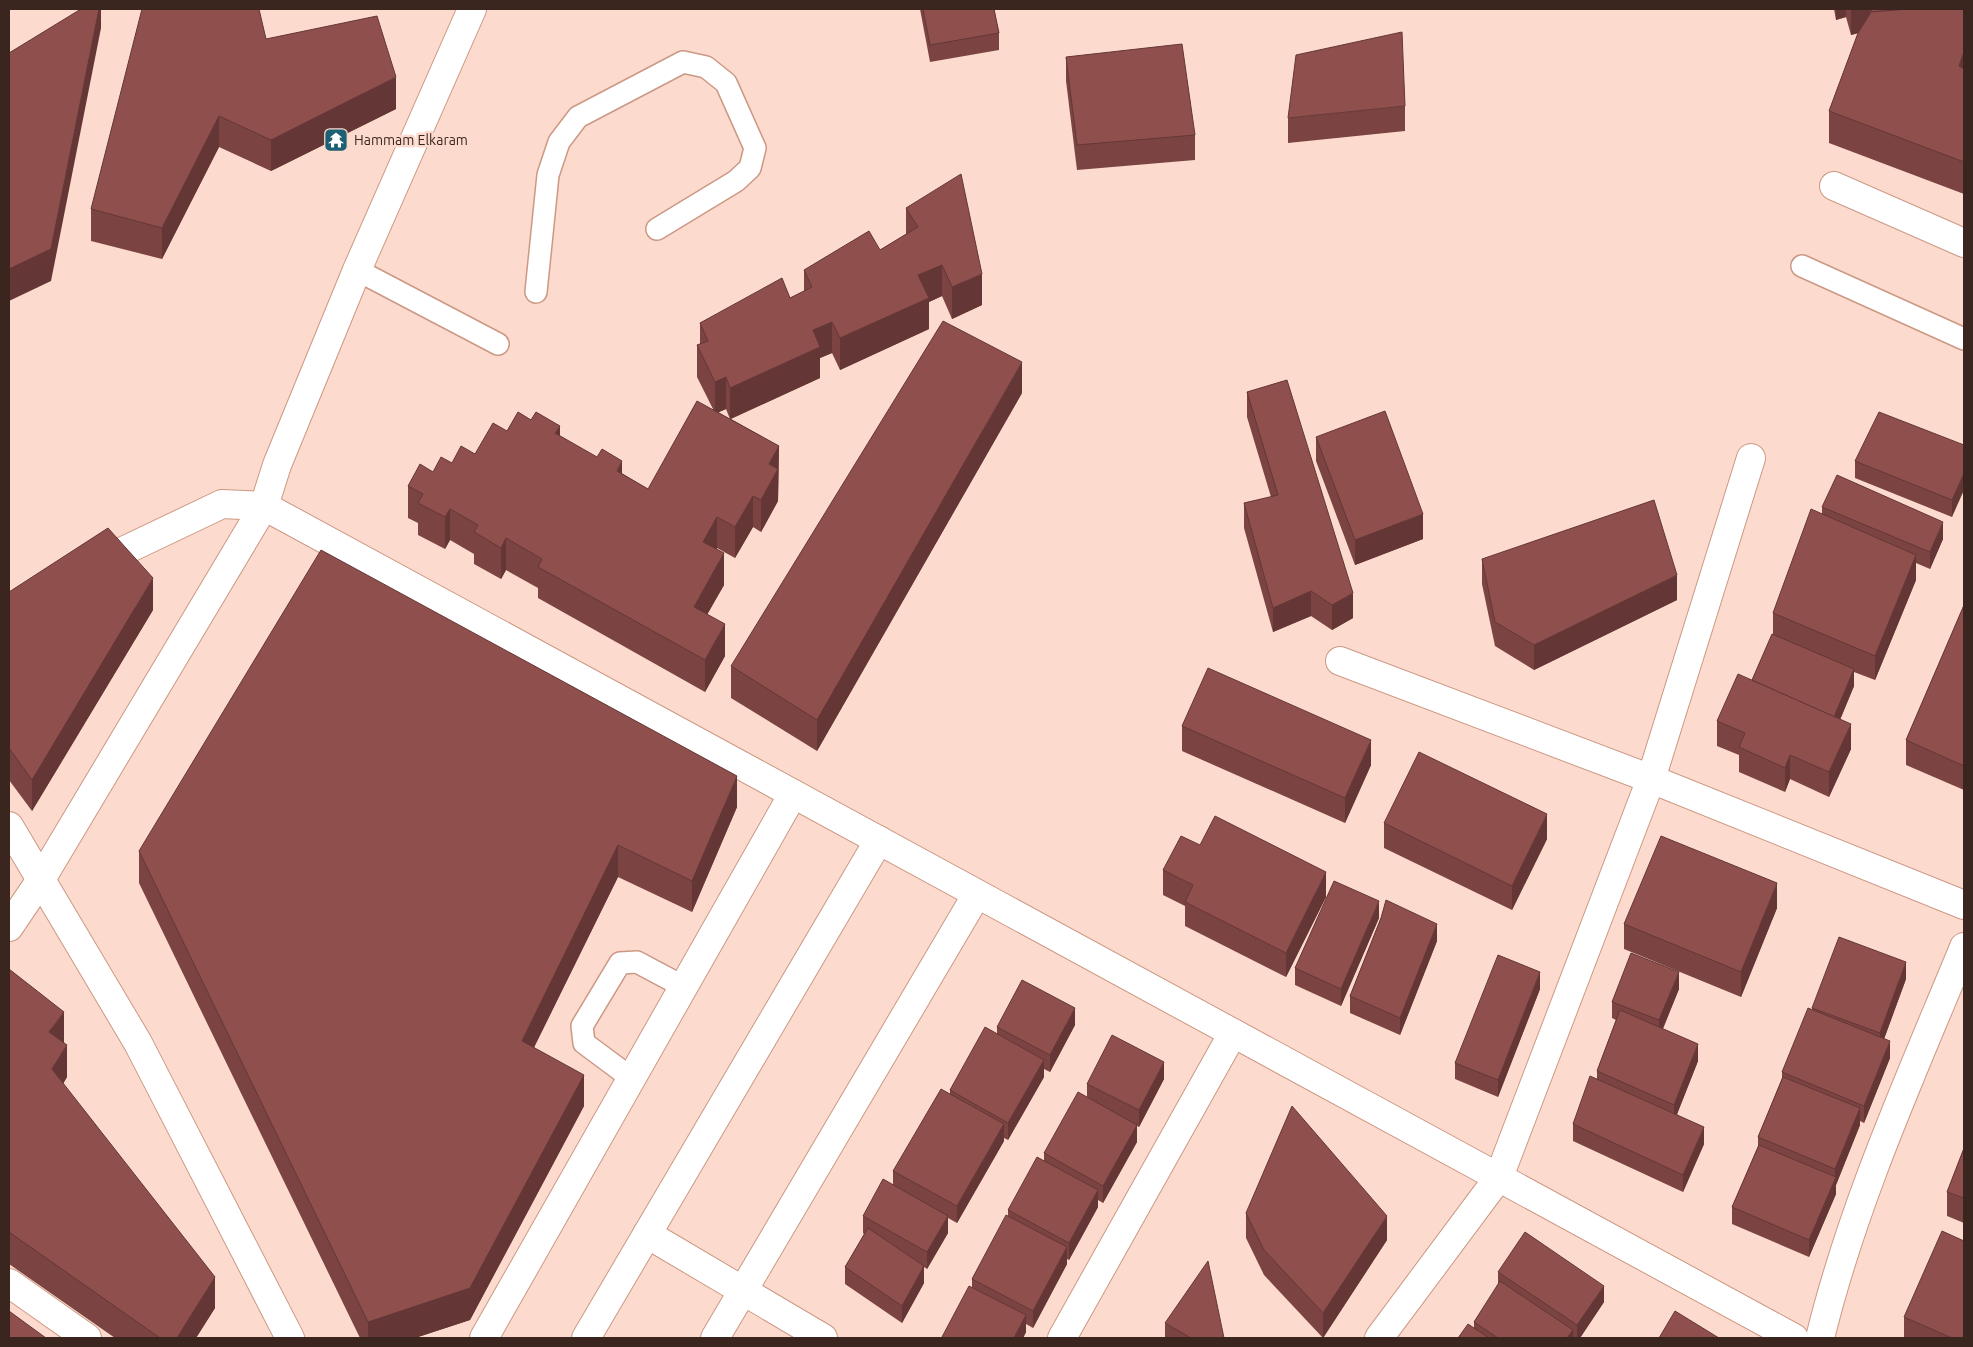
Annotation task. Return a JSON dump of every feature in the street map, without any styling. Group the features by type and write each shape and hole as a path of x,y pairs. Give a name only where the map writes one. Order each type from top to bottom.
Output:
{"street":[{"path":"9,927 40,881 264,506 277,465 358,270 472,9"},
{"path":"1834,186 1964,243"},
{"path":"1379,1338 1499,1177 1651,779 1751,458"},
{"path":"71,576 222,504 264,506 1794,1338"},
{"path":"1340,661 1651,779 1964,905"},
{"path":"484,1338 794,794"},
{"path":"9,826 138,1043 290,1338"},
{"path":"586,1338 879,840"},
{"path":"715,1338 977,894"},
{"path":"1820,1338 1836,1274 1872,1170 1964,947"},
{"path":"1062,1338 1233,1033"},
{"path":"647,1234 823,1338"},
{"path":"9,1283 87,1338"}],"lane":[{"path":"536,292 548,175 558,142 578,118 683,62 706,66 726,83 754,148 750,168 736,181 657,230"},
{"path":"1802,266 1964,339"},
{"path":"358,270 498,344"},
{"path":"631,1078 584,1043 582,1026 620,963 637,962 684,987"}],"building":[{"path":"81,9 99,9 51,249 9,269 9,53"},
{"path":"142,9 259,9 266,39 377,16 396,77 271,140 219,116 162,228 91,209"},
{"path":"923,9 994,9 999,33 930,45"},
{"path":"1871,9 1909,9 1872,12"},
{"path":"1909,9 1964,9 1964,52 1959,66 1964,69 1964,162 1829,111 1858,33 1871,12"},
{"path":"1402,32 1405,106 1288,118 1296,55"},
{"path":"1182,44 1195,135 1077,145 1066,57"},
{"path":"961,174 982,274 952,287 942,265 918,275 929,298 840,338 832,322 813,330 820,347 730,388 726,377 715,382 697,345 708,341 700,323 782,278 790,298 812,287 804,270 869,231 880,250 918,227 906,208"},
{"path":"943,321 1022,362 817,720 731,666"},
{"path":"1287,380 1353,593 1332,605 1311,591 1273,608 1244,503 1278,495 1247,392"},
{"path":"697,401 779,446 769,464 778,469 761,500 753,496 735,527 717,517 703,542 724,553 694,607 725,624 705,660 538,567 542,559 506,538 501,548 474,532 478,525 450,509 445,517 418,503 423,494 408,486 420,464 433,472 441,457 452,463 461,446 475,454 493,423 507,431 518,412 531,420 536,412 560,426 555,433 597,457 602,449 622,461 617,471 648,489"},
{"path":"1385,411 1423,514 1355,540 1316,437"},
{"path":"1879,412 1964,445 1964,473 1952,500 1855,461"},
{"path":"1837,475 1943,522 1930,552 1822,507"},
{"path":"1654,500 1677,575 1534,645 1495,622 1482,559"},
{"path":"1811,509 1916,555 1875,656 1773,613"},
{"path":"108,528 153,578 32,780 9,748 9,592"},
{"path":"321,550 737,776 692,881 618,845 522,1041 584,1075 470,1288 368,1322 139,851"},
{"path":"1964,605 1964,766 1906,740"},
{"path":"1772,634 1854,669 1834,717 1752,680"},
{"path":"1208,668 1371,740 1345,798 1182,726"},
{"path":"1738,674 1851,724 1829,772 1790,755 1785,768 1739,747 1745,733 1717,721"},
{"path":"1419,752 1547,814 1512,886 1384,823"},
{"path":"1215,816 1326,872 1286,953 1185,902 1193,885 1163,870 1181,836 1200,845"},
{"path":"1661,836 1777,883 1741,972 1624,924"},
{"path":"1334,881 1379,901 1341,989 1295,968"},
{"path":"1386,900 1437,924 1400,1018 1350,996 1381,918"},
{"path":"1839,937 1906,962 1880,1033 1812,1008"},
{"path":"1631,953 1679,972 1659,1020 1612,1002"},
{"path":"1498,955 1540,972 1498,1080 1455,1063"},
{"path":"9,969 64,1012 49,1032 67,1045 52,1069 215,1277 177,1338 160,1338 9,1232"},
{"path":"1022,980 1075,1008 1050,1055 997,1027"},
{"path":"1808,1008 1890,1041 1864,1106 1782,1072"},
{"path":"1620,1010 1698,1044 1674,1105 1597,1071"},
{"path":"985,1027 1044,1060 1008,1123 950,1090"},
{"path":"1112,1035 1164,1062 1139,1110 1087,1084"},
{"path":"1590,1076 1704,1127 1683,1175 1573,1124"},
{"path":"1783,1077 1860,1108 1835,1169 1758,1137"},
{"path":"941,1089 1004,1124 957,1206 893,1171"},
{"path":"1078,1092 1137,1125 1103,1186 1044,1153"},
{"path":"1292,1106 1387,1216 1323,1313 1264,1250 1246,1213"},
{"path":"1759,1145 1836,1177 1809,1240 1732,1207"},
{"path":"1964,1148 1964,1198 1947,1192"},
{"path":"1037,1157 1098,1190 1069,1243 1008,1210"},
{"path":"883,1179 948,1216 927,1252 863,1216"},
{"path":"1006,1215 1067,1247 1033,1311 972,1279"},
{"path":"868,1228 924,1266 902,1306 845,1267"},
{"path":"1942,1231 1964,1241 1964,1338 1952,1338 1904,1317"},
{"path":"1525,1232 1604,1286 1577,1325 1498,1272"},
{"path":"1208,1261 1224,1338 1191,1338 1165,1323"},
{"path":"1500,1281 1573,1330 1567,1338 1498,1338 1474,1322"},
{"path":"969,1286 1026,1315 1014,1338 942,1337"},
{"path":"9,1311 46,1338 9,1338"},
{"path":"1675,1311 1719,1338 1659,1338"},
{"path":"1468,1324 1489,1338 1458,1338"}],"place":[{"name":"Hammam Elkaram","path":"336,140"}]}
